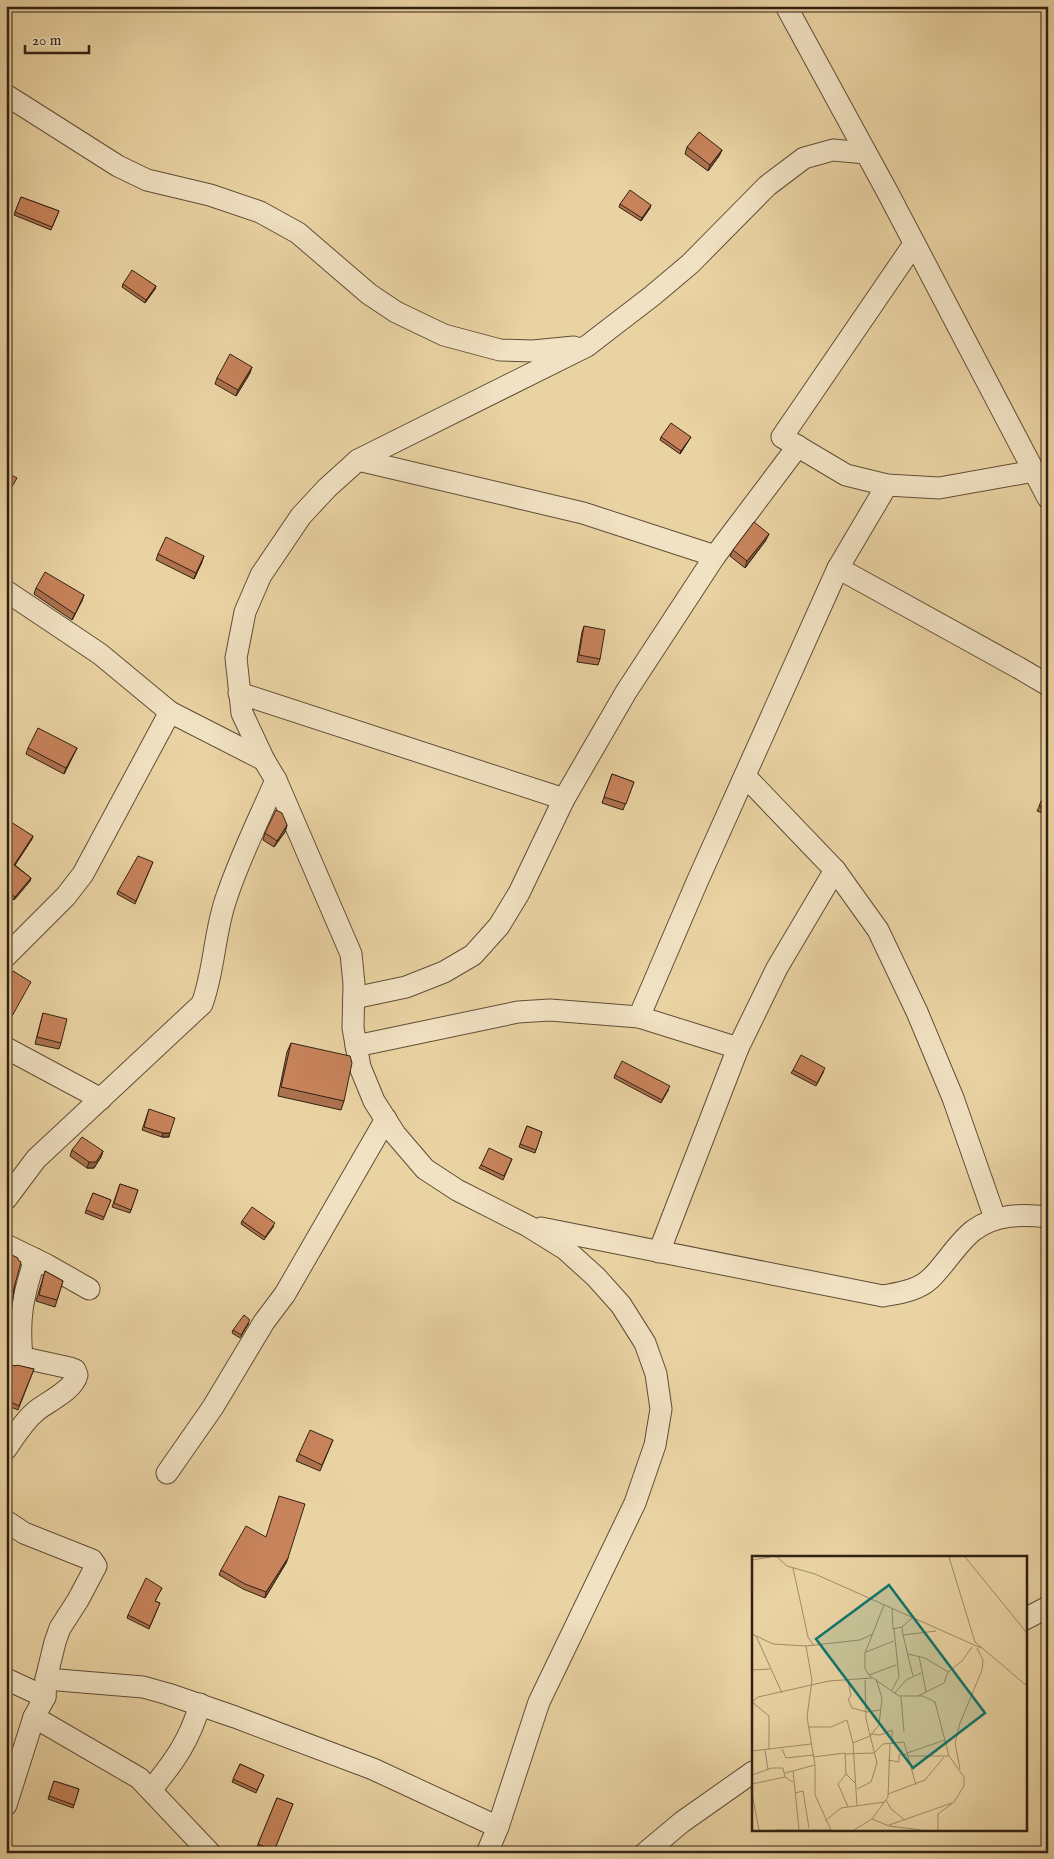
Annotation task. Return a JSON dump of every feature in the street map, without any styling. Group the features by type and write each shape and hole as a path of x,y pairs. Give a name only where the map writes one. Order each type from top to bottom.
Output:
{"street":[{"path":"786,6 1048,498"},
{"path":"6,95 118,166 147,180 210,195 260,212 298,233 369,294 396,312 444,335 500,350 533,351 587,346"},
{"path":"487,1853 498,1827 538,1702 635,1503 654,1445 660,1408 656,1374 645,1343 621,1305 596,1277 565,1249 528,1226 457,1190 425,1169 396,1134 374,1101 360,1066 353,1028 354,998 351,954 276,780 264,760 242,713 236,658 245,612 261,575 301,516 326,488 358,460 587,346 690,264 767,186 804,158 833,150 866,154"},
{"path":"914,244 782,437 846,475 887,485 939,488 1034,471"},
{"path":"354,998 406,987 444,972 473,954 499,926 520,893 564,799 626,692 715,556 798,446"},
{"path":"358,460 582,513 715,556"},
{"path":"639,1017 838,568 887,485"},
{"path":"838,568 1048,686"},
{"path":"8,598 100,654 170,712 264,760"},
{"path":"239,693 564,799"},
{"path":"6,956 66,896 83,874 170,712"},
{"path":"745,776 835,870 878,930 917,1012 953,1098 995,1218"},
{"path":"6,1199 36,1159 202,1004 209,985 219,924 226,897 276,780"},
{"path":"659,1252 738,1048 777,968 835,870"},
{"path":"356,1046 518,1012 550,1010 639,1017 738,1048"},
{"path":"6,1048 101,1099"},
{"path":"167,1473 213,1407 264,1322 285,1294 386,1119"},
{"path":"528,1226 883,1296 907,1292 929,1280 973,1231 995,1218 1025,1214 1048,1217"},
{"path":"6,1246 35,1259 89,1290"},
{"path":"6,1449 35,1411 73,1384 77,1375 75,1370 70,1368 14,1355 23,1298 35,1259"},
{"path":"6,1521 24,1533 66,1548 92,1560 96,1564 96,1568 60,1628 45,1688 6,1805"},
{"path":"1026,1618 1048,1607"},
{"path":"6,1679 45,1688 143,1687 200,1704 373,1769 498,1827"},
{"path":"151,1790 178,1757 188,1739 200,1704"},
{"path":"34,1717 139,1778 210,1853"},
{"path":"645,1853 682,1822 752,1773"}],"building":[{"path":"699,132 722,150 710,165 687,147"},
{"path":"630,190 651,205 642,218 620,204"},
{"path":"21,197 59,211 52,227 15,212"},
{"path":"132,270 156,286 146,300 123,284"},
{"path":"230,354 252,367 238,390 217,378"},
{"path":"671,423 691,437 681,451 661,437"},
{"path":"6,472 17,478 9,492 6,491"},
{"path":"754,522 769,534 747,561 733,550"},
{"path":"166,537 204,556 196,573 158,554"},
{"path":"45,572 84,595 75,614 36,588"},
{"path":"584,626 605,630 600,659 579,655"},
{"path":"38,728 77,748 66,768 28,748"},
{"path":"612,774 634,782 626,804 604,797"},
{"path":"1048,789 1048,809 1039,806"},
{"path":"276,810 282,813 287,825 277,841 265,833"},
{"path":"11,822 33,836 14,865 31,878 15,897 6,890 6,830"},
{"path":"138,856 153,862 136,901 118,891"},
{"path":"13,971 31,982 6,1027 6,984"},
{"path":"43,1013 67,1019 61,1043 37,1037"},
{"path":"291,1043 350,1056 352,1063 344,1101 281,1087"},
{"path":"801,1055 825,1068 817,1083 793,1070"},
{"path":"622,1061 670,1086 662,1100 615,1075"},
{"path":"149,1109 175,1118 170,1133 163,1133 144,1127"},
{"path":"527,1126 542,1132 536,1150 520,1144"},
{"path":"82,1137 103,1151 96,1162 89,1162 72,1150"},
{"path":"489,1148 512,1159 504,1176 481,1165"},
{"path":"120,1184 138,1190 131,1210 114,1203"},
{"path":"93,1193 111,1200 104,1217 86,1210"},
{"path":"252,1207 275,1223 265,1237 242,1221"},
{"path":"6,1252 18,1258 21,1262 14,1288 10,1322 6,1321"},
{"path":"45,1271 63,1281 57,1300 39,1295"},
{"path":"244,1315 250,1320 241,1335 233,1330"},
{"path":"6,1364 34,1369 19,1406 6,1400"},
{"path":"310,1430 333,1440 322,1465 299,1454"},
{"path":"279,1496 305,1504 288,1558 266,1592 245,1584 221,1570 246,1526 266,1537"},
{"path":"146,1578 162,1588 155,1601 160,1603 150,1626 128,1615"},
{"path":"240,1764 264,1775 257,1790 233,1779"},
{"path":"54,1781 79,1789 74,1805 49,1796"},
{"path":"277,1798 293,1804 274,1851 258,1844"}]}
